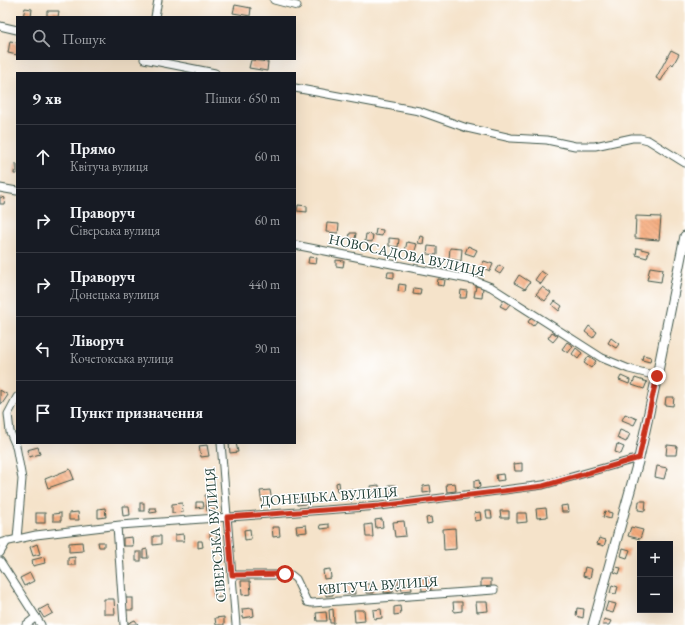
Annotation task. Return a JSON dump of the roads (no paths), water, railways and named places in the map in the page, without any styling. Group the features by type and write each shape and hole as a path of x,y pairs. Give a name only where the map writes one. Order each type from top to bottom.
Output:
{"main road":[{"path":"593,625 639,458 685,236"}],"street":[{"path":"155,16 158,0"},
{"path":"274,0 297,6"},
{"path":"0,26 16,30"},
{"path":"152,60 210,72"},
{"path":"296,88 419,112 467,128 511,138 547,140 575,146 595,146 632,138 640,138 648,140 685,163"},
{"path":"0,188 16,191"},
{"name":"НОВОСАДОВА ВУЛИЦЯ","path":"296,245 473,280 491,287 602,358 629,369 657,376"},
{"path":"16,399 8,414 10,432 16,446 22,479 17,539"},
{"name":"СІВЕРСЬКА ВУЛИЦЯ","path":"221,444 236,625"},
{"name":"ДОНЕЦЬКА ВУЛИЦЯ","path":"4,542 117,526 380,506 543,486 639,458"},
{"path":"117,526 124,625"},
{"path":"0,553 4,542"},
{"path":"0,561 42,625"},
{"name":"КВІТУЧА ВУЛИЦЯ","path":"232,575 291,575 296,579 307,602 312,603 494,590"},
{"path":"26,625 36,617"}]}
